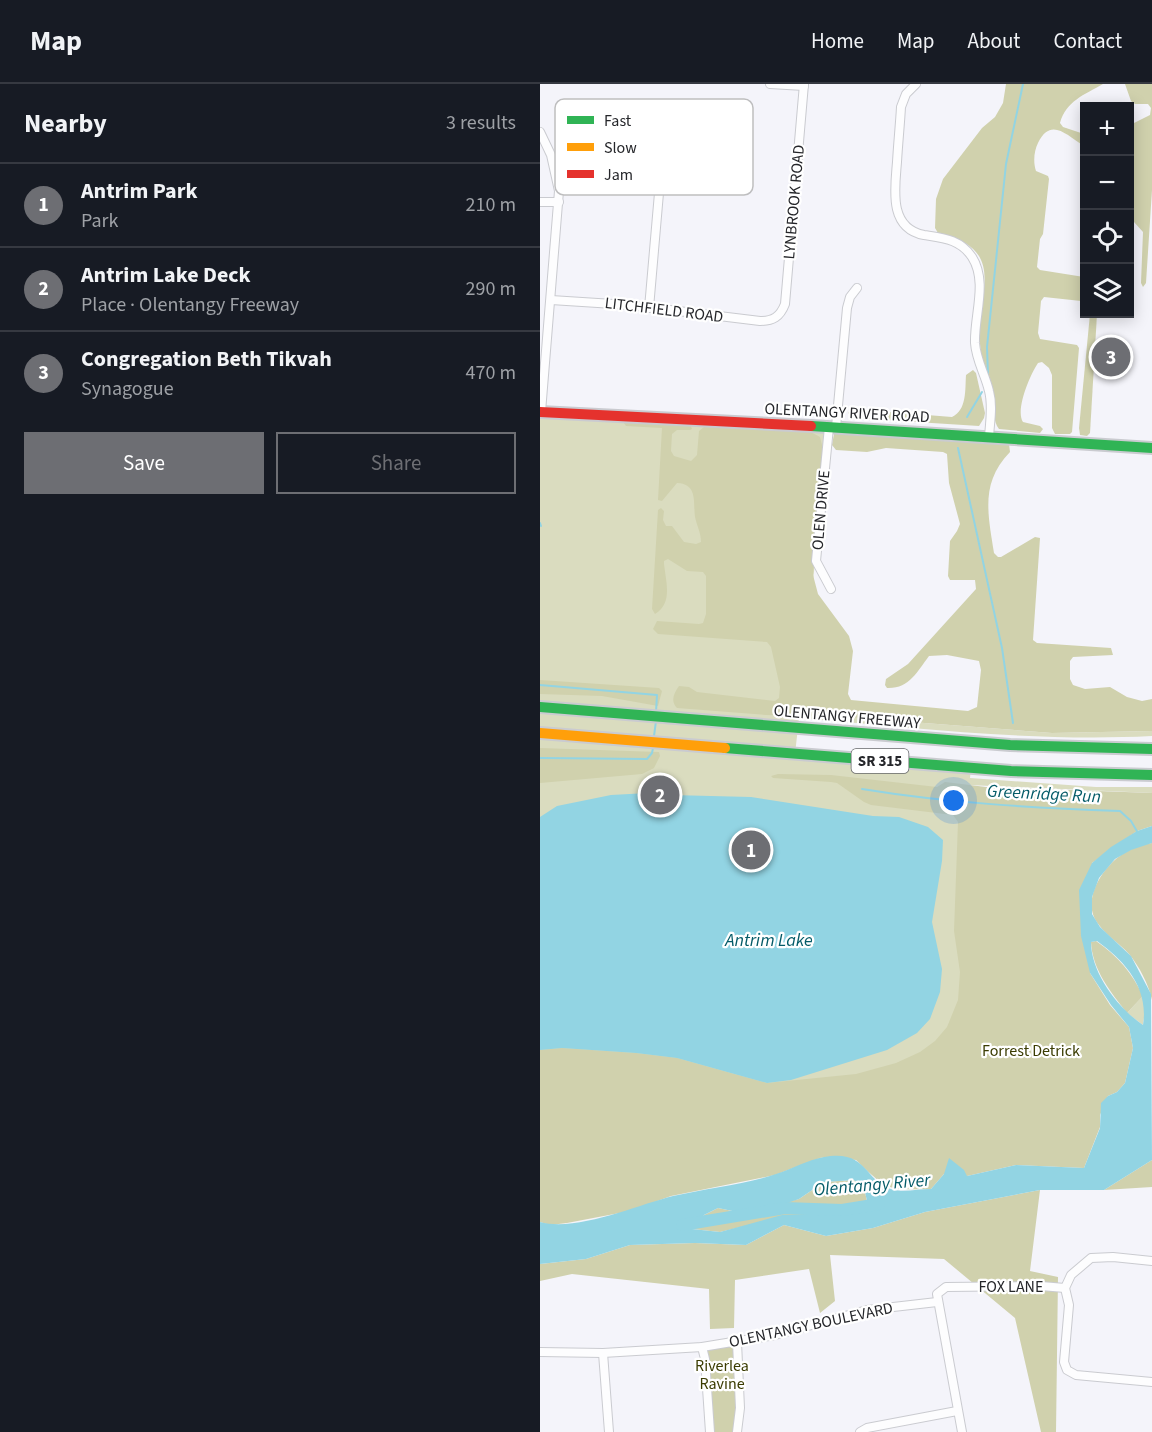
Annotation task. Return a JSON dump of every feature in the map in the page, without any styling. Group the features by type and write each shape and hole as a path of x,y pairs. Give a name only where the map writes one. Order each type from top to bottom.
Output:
{"main road":[{"name":"OLENTANGY RIVER ROAD","path":"540,412 989,436 1152,448"},
{"name":"OLENTANGY FREEWAY","path":"540,707 1010,745 1152,749"},
{"name":"SR 315","path":"540,733 1011,771 1152,775"}],"street":[{"path":"770,84 804,85"},
{"path":"916,84 906,94 901,107 895,203 900,219 909,228 920,234 952,240 968,252 975,263 980,284 975,340 976,355 989,391 991,408 989,436"},
{"name":"LYNBROOK ROAD","path":"777,317 785,304 804,85"},
{"path":"540,132 555,167"},
{"path":"540,412 559,195"},
{"path":"649,308 659,195"},
{"path":"540,202 559,202"},
{"name":"OLEN DRIVE","path":"831,589 816,561 847,308 850,297 857,288"},
{"name":"LITCHFIELD ROAD","path":"550,300 649,308 760,321 769,321 777,317"},
{"name":"FOX LANE","path":"938,1302 937,1294 945,1287 1065,1288 1071,1275 1091,1258 1113,1257 1152,1261"},
{"path":"1065,1288 1069,1300 1064,1362 1067,1370 1076,1375 1152,1382"},
{"path":"938,1302 962,1432"},
{"name":"OLENTANGY BOULEVARD","path":"540,1352 603,1353 702,1347 775,1335 855,1312 938,1302"},
{"path":"737,1342 740,1408 737,1432"},
{"path":"702,1347 705,1359 710,1432"},
{"path":"603,1353 609,1432"},
{"path":"860,1432 867,1428 957,1411"}],"green space":[{"path":"1006,84 1103,84 1071,104 1063,115 1060,123 1063,127 1080,133 1080,143 1065,133 1048,131 1037,146 1034,157 1036,171 1048,176 1049,179 1037,267 1040,270 1080,276 1080,301 1044,297 1041,301 1038,333 1040,339 1077,345 1079,348 1070,434 1055,434 1052,428 1052,375 1049,368 1042,362 1038,363 1024,392 1021,417 1023,422 1040,426 1043,429 1040,433 999,429 997,426 980,344 984,291 982,262 974,250 960,241 938,233 935,228 936,199 943,179 982,128 995,117 1003,103"},
{"path":"1125,84 1152,84 1152,190 1146,283 1143,287 1141,283 1143,232 1134,222 1134,123 1150,115 1151,108 1148,104 1135,104 1131,101"},
{"path":"1090,318 1097,318 1090,433 1087,436 1080,435"},
{"path":"973,370 976,373 985,413 979,426 853,418 848,413 851,409 952,417 963,405 966,375"},
{"path":"540,412 829,427 799,716 860,718 1052,733 1152,731 1152,736 1020,736 799,718 795,754 971,768 970,778 1096,787 1152,787 1152,793 969,785 1082,1012 840,1156 540,1222"},
{"path":"628,421 690,424 692,429 677,430 672,434 671,451 674,456 691,461 697,455 699,431 704,427 811,432 820,437 823,449 813,575 818,594 849,636 853,651 848,694 851,700 968,711 977,707 981,670 979,661 947,655 929,656 907,683 895,688 887,688 885,685 886,679 908,664 976,589 975,580 950,580 948,576 950,541 960,524 949,483 947,454 886,448 867,452 836,450 832,445 834,434 838,432 1009,444 1010,452 1000,464 990,487 988,500 990,525 994,553 998,557 1035,537 1040,538 1033,640 1037,643 1111,648 1113,655 1073,657 1070,661 1070,679 1073,685 1085,689 1110,687 1127,697 1142,701 1152,699 1152,731 1052,733 860,718 766,715 677,708 673,700 679,686 689,687 697,692 775,701 779,698 780,687 771,647 767,642 658,634 653,629 657,621 703,623 706,614 706,576 703,572 687,571 668,559 664,561 666,598 661,609 655,614 652,609 658,510 661,508 664,511 663,520 666,526 672,526 684,542 696,544 701,542 701,539 695,517 693,495 688,487 677,483 662,501 658,500 662,428 626,426 624,423"},
{"path":"540,680 659,688 662,691 658,706 602,696 540,694"},
{"path":"540,748 659,752 660,756 654,768 642,774 540,783"},
{"name":"Forrest Detrick","path":"778,774 831,775 937,787 945,782 986,787 1152,793 1152,826 1137,831 1092,863 1090,973 1110,1005 1129,1027 1133,1048 1125,1083 1117,1092 1108,1096 1100,1115 1100,1127 1084,1168 1016,1165 967,1176 944,1174 931,1189 905,1189 882,1183 856,1160 822,1157 775,1175 671,1196 630,1211 567,1223 550,1225 540,1222 540,1050 562,1048 677,1058 767,1083 856,1074 896,1063 920,1052 935,1041 947,1027 958,1000 960,972 954,931 958,822 953,815 871,805 837,783 771,776"},
{"path":"1152,843 1152,1000 1146,982 1129,954 1099,925 1092,911 1092,903 1095,888 1112,862 1134,848"},
{"path":"1096,941 1124,966 1143,996 1127,1013 1109,989 1095,962 1091,942"},
{"path":"1143,996 1145,1010 1143,1025 1127,1013"},
{"path":"1152,1160 1152,1187 1104,1190"},
{"path":"854,1180 864,1188 867,1201 858,1212 749,1225 720,1232 692,1229 704,1215 718,1208 742,1213 799,1199 824,1182"},
{"path":"1040,1190 1030,1271 1058,1277 1056,1432 1041,1432 1015,1318 944,1259 830,1255 835,1301 820,1313 809,1269 735,1280 734,1328 710,1329 709,1289 572,1274 540,1281 540,1264 586,1259 630,1245 695,1243 746,1245 784,1225 826,1236 873,1228 925,1212"},
{"name":"Riverlea Ravine","path":"737,1342 737,1432 710,1432 702,1347"}],"water":[{"name":"Antrim Lake","path":"648,793 649,797 670,798 671,795 751,797 873,816 899,817 928,827 943,840 942,861 932,922 942,969 940,992 930,1019 917,1033 887,1050 791,1080 767,1083 677,1058 562,1048 540,1050 540,817 557,806 611,795"},
{"path":"1152,826 1152,843 1131,850 1115,859 1099,878 1092,897 1092,914 1100,927 1131,956 1151,994 1152,1160 1104,1190 1040,1190 925,1212 873,1228 826,1236 784,1225 746,1245 695,1243 630,1245 586,1259 540,1264 540,1222 555,1224 589,1221 673,1196 763,1178 824,1157 850,1158 858,1162 884,1186 898,1191 931,1189 944,1174 949,1158 964,1170 967,1176 1016,1165 1084,1168 1100,1128 1101,1103 1125,1083 1133,1048 1129,1027 1090,973 1081,936 1079,890 1092,863 1111,847 1137,831","holes":["1097,941 1117,957 1133,977 1142,999 1143,1025 1124,1009 1101,977 1092,954 1091,942","854,1180 864,1188 867,1201 858,1212 782,1215 720,1232 692,1229 704,1215 718,1208 742,1213 775,1207 799,1199 824,1182"]}],"waterway":[{"path":"988,375 987,347 1006,164 1023,84"},
{"path":"967,417 982,392"},
{"path":"958,448 1002,648 1013,723"},
{"path":"540,685 657,695 656,712"},
{"path":"654,736 656,721"},
{"path":"540,758 647,759 653,748"},
{"name":"Greenridge Run","path":"862,789 991,804 1120,811 1131,821 1138,833"},
{"name":"Olentangy River","path":"682,1225 785,1208 842,1210 879,1204"}],"traffic: fast":[{"path":"811,426 1152,448"},
{"path":"540,707 1010,745 1152,749"},
{"path":"725,748 1011,771 1152,775"}],"traffic: slow":[{"path":"540,733 725,748"}],"traffic: jam":[{"path":"540,412 811,426"}],"place":[{"name":"Congregation Beth Tikvah","path":"1111,357"},
{"name":"Antrim Lake Deck","path":"660,795"},
{"name":"Antrim Park","path":"751,850"}]}
